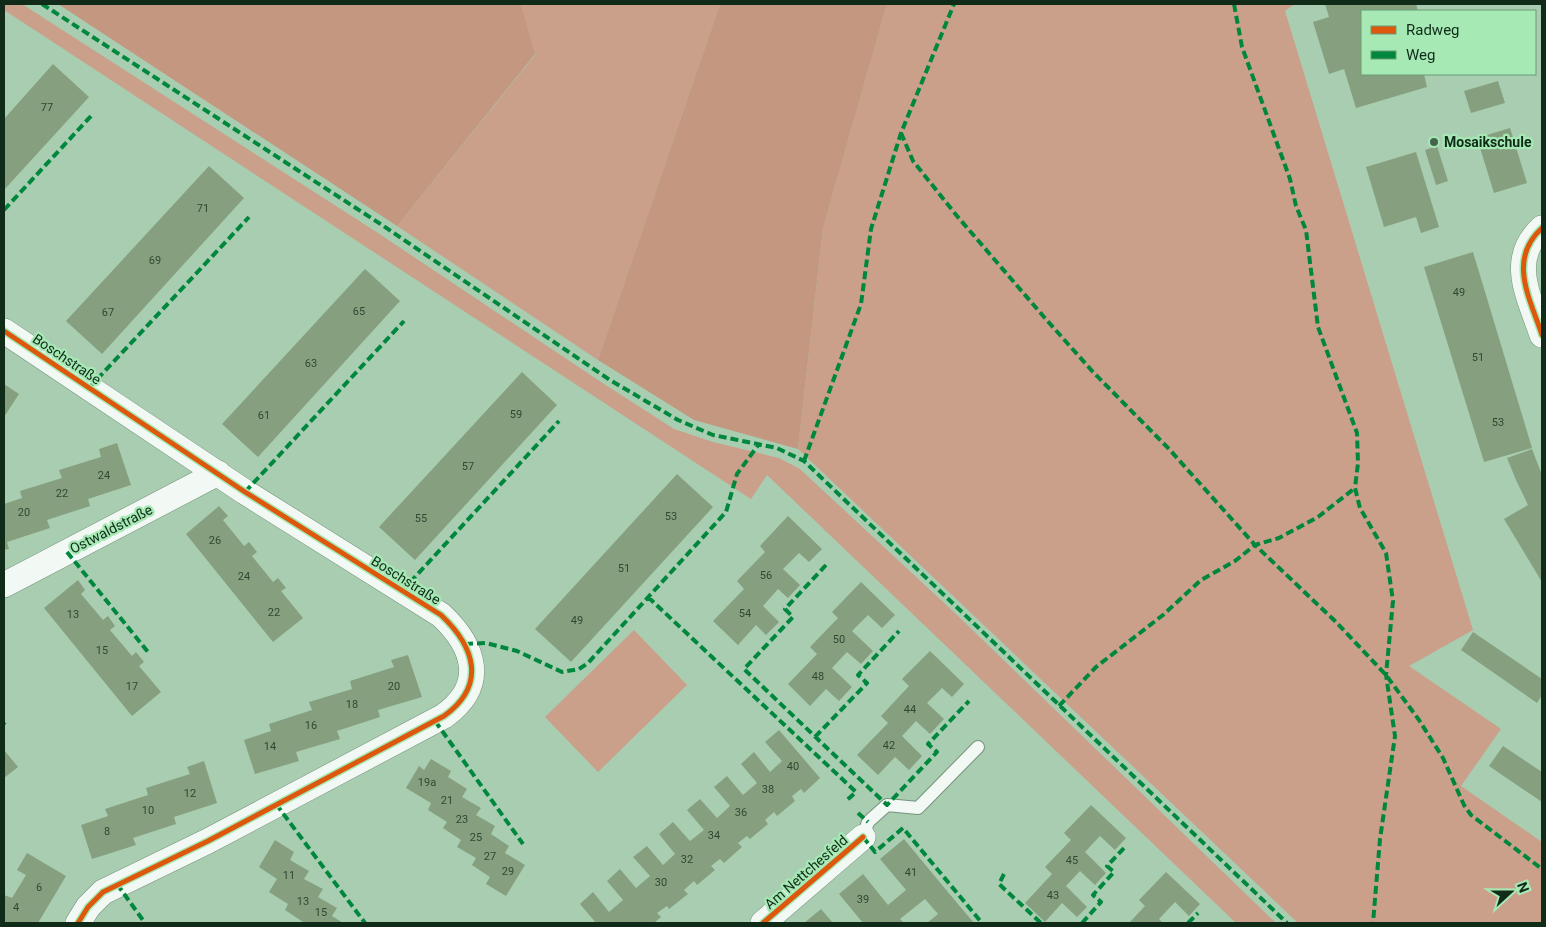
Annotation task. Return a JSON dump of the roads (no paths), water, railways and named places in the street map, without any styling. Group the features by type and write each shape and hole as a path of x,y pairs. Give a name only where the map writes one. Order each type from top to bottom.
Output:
{"street":[{"path":"1542,228 1528,246 1522,264 1523,279 1542,335"},
{"name":"Boschstraße","path":"4,331 245,492 440,615 458,634 468,650 472,671 469,688 455,708 444,716 208,841 103,892 88,907 78,923"},
{"name":"Ostwaldstraße","path":"4,585 218,474"},
{"name":"Am Nettchesfeld","path":"763,923 863,837"}],"lane":[{"path":"863,837 868,822 887,805 918,808 930,802 978,747"}],"place":[{"name":"Mosaikschule","path":"1434,142"}]}
